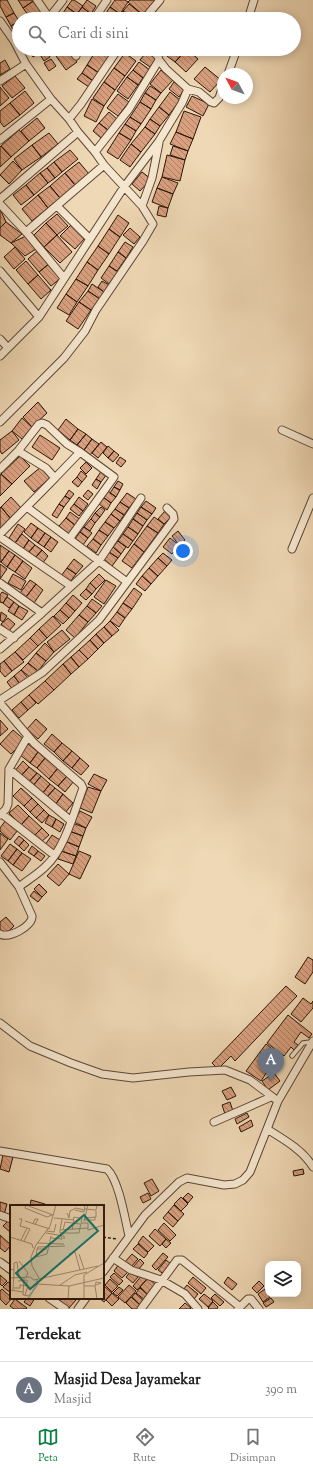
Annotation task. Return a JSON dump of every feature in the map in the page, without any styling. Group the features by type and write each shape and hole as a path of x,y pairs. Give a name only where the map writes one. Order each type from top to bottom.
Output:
{"street":[{"path":"37,0 45,12"},
{"path":"55,12 63,0"},
{"path":"99,12 108,0"},
{"path":"150,12 160,0"},
{"path":"250,12 254,0"},
{"path":"0,21 12,38"},
{"path":"0,422 64,358 85,330 96,310 152,228 153,224 142,206 104,166 69,119 51,99 22,56"},
{"path":"69,119 113,56"},
{"path":"95,152 129,109 159,56"},
{"path":"230,68 234,56"},
{"path":"158,60 188,89 199,92 211,102 214,103 217,100"},
{"path":"0,81 26,64"},
{"path":"0,356 39,317 124,187 160,141 182,103 188,89"},
{"path":"0,140 51,99"},
{"path":"0,199 78,132"},
{"path":"142,206 152,178 160,141"},
{"path":"26,232 104,166"},
{"path":"0,204 26,232 64,278"},
{"path":"57,206 90,239"},
{"path":"0,271 39,317"},
{"path":"0,339 8,348"},
{"path":"0,468 18,451 39,424 42,423 47,425 67,444 114,477 70,538"},
{"path":"282,430 313,444"},
{"path":"18,451 46,468 56,478"},
{"path":"71,586 0,535 28,508 80,452"},
{"path":"0,649 99,561 141,498"},
{"path":"292,549 313,498"},
{"path":"28,508 127,582"},
{"path":"0,700 43,672 99,620 174,519 173,514 167,508"},
{"path":"0,583 42,613"},
{"path":"0,629 14,638"},
{"path":"0,703 34,743 83,786 63,839 54,855 47,866 19,887"},
{"path":"28,736 9,769 8,804 1,814 54,855"},
{"path":"9,769 70,821"},
{"path":"0,862 19,887 33,920 11,935 4,936 0,934"},
{"path":"0,1023 30,1046 102,1074 133,1078 225,1070 250,1080 278,1101"},
{"path":"104,1271 145,1215 179,1182 187,1178 224,1185 235,1184 243,1180 250,1172 278,1101 313,1041"},
{"path":"214,1122 271,1097"},
{"path":"267,1129 291,1144 310,1161 313,1167"},
{"path":"0,1151 107,1169 112,1174 127,1238"},
{"path":"0,1216 10,1220"},
{"path":"113,1258 131,1270 161,1280 185,1294 198,1309"},
{"path":"141,1309 177,1260 182,1260 239,1308 248,1299 251,1299 259,1309"},
{"path":"0,1262 10,1269"},
{"path":"50,1299 64,1309"},
{"path":"78,1309 85,1299"}],"lane":[{"path":"292,1056 303,1043 313,1041"}],"path":[{"path":"104,1237 127,1238"}],"building":[{"path":"0,0 7,0 13,12 6,17 0,6"},
{"path":"18,0 35,0 23,8"},
{"path":"35,0 43,12 26,12 23,8"},
{"path":"72,0 83,6 78,12 74,12 67,7"},
{"path":"87,0 96,6 92,12 88,12 82,7"},
{"path":"115,0 125,0 128,2 121,12 117,12 110,7"},
{"path":"130,0 155,0 145,12 140,12 128,2"},
{"path":"129,4 139,12 124,12 123,11"},
{"path":"67,7 74,12 64,12"},
{"path":"82,7 88,12 78,12"},
{"path":"110,7 117,12 107,12"},
{"path":"12,14 12,25 11,26 6,17"},
{"path":"41,56 49,56 50,57 44,61"},
{"path":"56,56 73,56 77,62 66,70"},
{"path":"93,56 110,56 99,73 87,65"},
{"path":"123,56 129,56 136,61 125,76 114,68"},
{"path":"143,56 159,56 150,67 140,60"},
{"path":"167,56 181,56 175,62"},
{"path":"181,56 195,56 198,59 186,72 175,62"},
{"path":"51,59 56,66 49,71 44,63"},
{"path":"5,60 10,69 0,75 0,63"},
{"path":"139,62 150,70 143,78 133,70"},
{"path":"87,65 99,73 93,81 82,73"},
{"path":"205,67 217,77 217,84 210,92 194,79"},
{"path":"114,68 125,76 115,90 104,82"},
{"path":"133,70 143,78 138,85 127,77"},
{"path":"161,70 173,80 161,93 150,84"},
{"path":"82,73 93,81 89,87 77,79"},
{"path":"15,76 25,88 12,98 2,86"},
{"path":"127,77 138,85 128,99 117,91"},
{"path":"104,82 115,90 104,106 93,98"},
{"path":"174,82 184,90 179,97 169,89"},
{"path":"150,86 161,93 156,100 145,93"},
{"path":"0,87 9,98 0,106"},
{"path":"25,91 34,103 20,115 10,103"},
{"path":"170,92 180,100 169,115 159,107"},
{"path":"145,93 156,100 151,109 140,102"},
{"path":"118,94 129,102 118,116 107,108"},
{"path":"192,96 209,104 203,116 186,107"},
{"path":"92,99 104,106 96,122 84,116"},
{"path":"140,102 151,109 141,124 130,117"},
{"path":"10,103 20,115 4,127 0,122 0,111"},
{"path":"159,107 169,115 160,126 150,119"},
{"path":"184,111 201,117 193,139 176,132"},
{"path":"109,112 117,119 108,130 99,123"},
{"path":"130,117 141,124 136,131 125,124"},
{"path":"37,118 45,128 29,141 21,131"},
{"path":"150,119 160,126 155,134 145,127"},
{"path":"99,123 108,130 101,138 93,131"},
{"path":"125,124 136,131 131,140 119,133"},
{"path":"145,127 155,134 141,152 131,144"},
{"path":"19,130 29,141 11,157 1,146"},
{"path":"176,132 193,139 188,151 170,144"},
{"path":"49,133 58,144 41,157 32,145"},
{"path":"119,133 131,140 118,159 107,152"},
{"path":"131,144 141,152 130,167 120,160"},
{"path":"32,145 41,157 22,170 14,159"},
{"path":"1,146 11,157 0,167 0,147"},
{"path":"173,146 188,151 185,160 170,155"},
{"path":"70,150 78,159 62,172 54,162"},
{"path":"167,155 185,160 180,181 162,177"},
{"path":"13,161 22,170 9,184 0,175"},
{"path":"54,162 62,172 55,178 47,168"},
{"path":"79,162 89,174 75,185 65,173"},
{"path":"47,168 55,178 48,183 40,173"},
{"path":"142,172 151,179 140,191 132,184"},
{"path":"40,173 48,183 34,195 26,185"},
{"path":"65,173 75,185 60,198 50,186"},
{"path":"162,177 178,183 173,194 157,188"},
{"path":"26,185 34,195 21,205 13,195"},
{"path":"50,186 60,198 48,208 38,195"},
{"path":"157,188 173,194 168,208 152,202"},
{"path":"38,195 48,208 32,221 22,209"},
{"path":"159,206 168,208 166,217 157,215"},
{"path":"0,209 6,222 0,228"},
{"path":"57,214 68,226 57,235 46,223"},
{"path":"118,215 129,223 120,237 109,229"},
{"path":"6,222 22,234 11,243 0,235 0,228"},
{"path":"46,223 57,235 44,247 34,235"},
{"path":"71,225 85,238 75,249 60,236"},
{"path":"130,228 140,237 134,244 123,235"},
{"path":"109,229 120,237 109,254 98,246"},
{"path":"28,235 36,249 25,256 11,243"},
{"path":"57,235 72,252 60,263 44,247"},
{"path":"125,242 133,247 126,258 118,252"},
{"path":"98,246 109,254 98,270 87,262"},
{"path":"15,247 25,259 14,269 4,257"},
{"path":"39,249 50,263 39,272 28,259"},
{"path":"118,252 126,258 117,271 109,266"},
{"path":"26,261 38,275 28,284 16,270"},
{"path":"87,262 98,270 88,286 76,279"},
{"path":"50,263 62,277 51,286 39,272"},
{"path":"109,266 118,272 109,284 101,278"},
{"path":"38,275 51,290 41,299 28,284"},
{"path":"76,279 88,286 77,302 66,294"},
{"path":"102,281 109,285 104,292 98,287"},
{"path":"92,284 104,292 100,299 88,291"},
{"path":"88,291 100,299 91,310 79,302"},
{"path":"66,294 77,302 69,315 57,308"},
{"path":"79,302 91,310 78,329 66,321"},
{"path":"38,402 47,413 32,427 23,417"},
{"path":"22,418 32,427 22,439 12,431"},
{"path":"66,419 78,429 70,440 58,430"},
{"path":"78,429 86,434 77,445 70,440"},
{"path":"12,431 19,440 2,454 0,451 0,440"},
{"path":"86,434 92,439 84,450 77,445"},
{"path":"40,435 60,448 52,460 32,447"},
{"path":"92,439 99,444 90,455 84,450"},
{"path":"101,442 107,447 98,458 92,453"},
{"path":"108,446 114,451 108,458 103,453"},
{"path":"114,451 119,455 113,462 108,458"},
{"path":"20,456 30,466 12,484 1,474"},
{"path":"120,457 126,461 121,467 116,463"},
{"path":"86,462 92,468 86,474 80,468"},
{"path":"42,466 51,477 34,492 24,481"},
{"path":"102,470 107,474 101,482 96,479"},
{"path":"81,471 87,476 82,482 77,477"},
{"path":"1,474 12,484 0,496 0,476"},
{"path":"77,477 82,482 78,487 72,482"},
{"path":"96,479 101,482 97,489 92,485"},
{"path":"118,481 123,484 120,490 114,487"},
{"path":"114,487 120,490 116,497 110,493"},
{"path":"69,490 74,494 70,499 65,496"},
{"path":"88,490 93,494 88,500 83,496"},
{"path":"108,491 116,497 111,503 103,497"},
{"path":"127,493 136,499 129,508 120,502"},
{"path":"65,496 70,499 64,507 59,504"},
{"path":"11,497 22,509 11,519 1,507"},
{"path":"79,497 88,504 83,511 74,504"},
{"path":"103,497 111,503 107,510 99,504"},
{"path":"146,501 156,508 152,514 141,507"},
{"path":"120,502 129,508 124,515 115,509"},
{"path":"59,504 64,507 57,518 52,515"},
{"path":"74,504 83,511 79,516 70,509"},
{"path":"1,507 11,519 0,529 0,508"},
{"path":"101,507 105,510 100,517 95,513"},
{"path":"141,507 152,514 147,520 137,513"},
{"path":"115,509 124,515 120,521 111,514"},
{"path":"165,511 171,517 164,524 158,519"},
{"path":"70,512 81,520 76,526 66,518"},
{"path":"95,513 100,517 95,523 91,519"},
{"path":"137,513 147,520 143,526 133,519"},
{"path":"111,514 120,521 114,528 105,522"},
{"path":"154,517 164,524 158,533 147,526"},
{"path":"66,518 76,526 69,534 59,526"},
{"path":"91,519 95,523 90,531 84,527"},
{"path":"133,519 143,526 138,534 128,527"},
{"path":"105,522 114,528 108,536 99,530"},
{"path":"31,523 38,528 31,538 24,532"},
{"path":"18,524 25,529 15,543 9,538"},
{"path":"147,526 158,533 144,552 134,544"},
{"path":"84,527 92,533 88,538 80,532"},
{"path":"128,527 138,534 133,541 123,534"},
{"path":"38,528 45,533 38,543 31,538"},
{"path":"99,530 108,536 101,545 93,539"},
{"path":"178,531 185,540 179,545 172,536"},
{"path":"80,532 88,538 83,545 75,539"},
{"path":"45,533 51,537 44,547 38,543"},
{"path":"22,534 29,540 23,549 15,543"},
{"path":"123,534 133,541 128,548 118,541"},
{"path":"51,537 58,542 51,552 44,547"},
{"path":"170,538 179,545 172,554 163,547"},
{"path":"93,539 101,545 96,553 87,546"},
{"path":"29,540 35,545 28,553 23,549"},
{"path":"118,541 126,547 121,554 113,547"},
{"path":"134,544 144,552 132,568 122,561"},
{"path":"0,545 9,551 1,562 0,562"},
{"path":"35,545 42,550 35,558 28,553"},
{"path":"113,547 121,554 118,558 109,552"},
{"path":"42,550 48,556 42,564 35,558"},
{"path":"9,551 15,555 7,567 1,562"},
{"path":"109,552 118,558 112,566 104,559"},
{"path":"163,553 172,560 167,566 158,558"},
{"path":"15,555 23,561 15,572 7,567"},
{"path":"158,558 167,566 158,576 149,568"},
{"path":"74,559 83,566 76,574 67,568"},
{"path":"23,561 32,568 25,579 15,572"},
{"path":"0,564 7,569 0,579"},
{"path":"67,568 76,574 70,582 61,576"},
{"path":"149,568 158,576 151,584 142,576"},
{"path":"13,574 26,581 21,590 8,583"},
{"path":"99,574 105,580 96,589 90,583"},
{"path":"142,576 151,584 145,591 136,584"},
{"path":"30,580 36,584 26,597 20,593"},
{"path":"106,580 116,586 104,604 94,597"},
{"path":"90,583 96,589 92,594 86,589"},
{"path":"36,584 43,590 34,603 26,597"},
{"path":"134,588 142,594 132,609 123,603"},
{"path":"86,589 92,594 86,600 80,595"},
{"path":"2,592 8,595 3,603 0,602 0,595"},
{"path":"73,595 82,603 75,611 66,603"},
{"path":"7,597 14,602 9,608 3,603"},
{"path":"92,599 102,606 96,613 87,606"},
{"path":"14,602 19,606 14,615 8,611"},
{"path":"66,603 75,611 69,618 60,610"},
{"path":"123,603 132,609 125,618 117,612"},
{"path":"19,606 28,611 22,620 14,615"},
{"path":"87,606 96,613 88,622 79,615"},
{"path":"60,610 69,618 63,624 54,616"},
{"path":"1,612 7,616 3,622 0,620"},
{"path":"117,612 125,618 119,627 110,621"},
{"path":"79,615 88,622 75,638 66,630"},
{"path":"53,616 61,625 47,638 39,629"},
{"path":"8,618 15,624 9,631 1,624"},
{"path":"110,621 119,630 112,636 104,627"},
{"path":"104,627 112,636 104,643 96,634"},
{"path":"39,629 47,638 38,646 30,638"},
{"path":"62,630 70,639 54,652 47,642"},
{"path":"96,634 104,643 98,649 90,640"},
{"path":"30,638 38,646 23,660 15,652"},
{"path":"90,640 98,649 88,659 79,650"},
{"path":"45,643 54,652 46,661 36,653"},
{"path":"79,650 88,659 79,667 71,657"},
{"path":"15,652 24,662 12,671 4,661"},
{"path":"36,653 46,661 38,671 28,663"},
{"path":"71,657 79,667 71,674 63,664"},
{"path":"4,661 12,671 5,677 0,671 0,664"},
{"path":"28,663 38,671 31,678 21,670"},
{"path":"63,664 71,674 54,690 45,681"},
{"path":"21,670 28,678 20,684 14,676"},
{"path":"14,676 20,684 13,690 7,682"},
{"path":"45,681 54,690 38,704 29,695"},
{"path":"29,695 36,703 28,710 21,702"},
{"path":"21,702 28,710 19,718 12,710"},
{"path":"36,719 47,729 38,739 27,729"},
{"path":"0,720 8,729 0,736"},
{"path":"13,730 25,740 11,754 0,744"},
{"path":"52,734 62,743 54,752 44,744"},
{"path":"62,743 72,751 63,761 54,752"},
{"path":"28,744 38,752 30,763 19,754"},
{"path":"72,751 80,758 72,768 63,761"},
{"path":"38,752 45,758 37,768 30,763"},
{"path":"45,758 58,768 49,779 37,768"},
{"path":"80,758 89,766 81,775 72,768"},
{"path":"23,761 29,767 20,777 14,772"},
{"path":"29,767 37,773 28,783 20,777"},
{"path":"58,768 67,776 58,786 49,779"},
{"path":"37,773 41,776 32,787 28,783"},
{"path":"94,774 107,780 101,791 88,784"},
{"path":"41,776 50,784 42,794 32,787"},
{"path":"67,776 74,781 65,792 58,786"},
{"path":"50,784 55,788 46,798 42,794"},
{"path":"88,787 101,791 92,813 80,808"},
{"path":"21,788 32,798 24,806 13,796"},
{"path":"55,788 63,794 55,805 46,798"},
{"path":"63,794 73,803 65,813 55,805"},
{"path":"32,798 38,804 30,812 24,806"},
{"path":"38,804 44,810 36,818 30,812"},
{"path":"18,805 29,816 21,825 9,813"},
{"path":"44,810 49,815 42,823 36,818"},
{"path":"80,811 92,817 86,828 74,822"},
{"path":"49,815 56,819 52,827 45,823"},
{"path":"29,816 42,828 33,837 21,825"},
{"path":"56,819 64,824 60,832 52,827"},
{"path":"6,820 18,830 10,840 0,831 0,828"},
{"path":"72,823 86,828 83,836 69,831"},
{"path":"42,828 49,835 40,843 33,837"},
{"path":"69,831 83,836 79,847 65,841"},
{"path":"0,833 8,839 0,850"},
{"path":"52,835 60,840 53,851 45,845"},
{"path":"19,836 24,840 19,846 14,842"},
{"path":"24,840 29,845 24,851 19,846"},
{"path":"65,841 79,847 76,856 61,851"},
{"path":"10,844 17,849 8,861 1,856"},
{"path":"32,846 38,851 34,856 28,852"},
{"path":"17,849 22,853 13,865 8,861"},
{"path":"38,851 45,856 41,861 34,856"},
{"path":"61,851 76,856 73,864 58,859"},
{"path":"79,851 91,856 80,879 69,874"},
{"path":"22,853 31,859 22,871 13,865"},
{"path":"58,864 69,874 59,886 47,876"},
{"path":"39,884 47,892 42,897 34,889"},
{"path":"34,891 42,897 38,902 30,896"},
{"path":"6,917 14,926 5,935 0,929 0,922"},
{"path":"308,957 313,960 313,972 305,984 295,977"},
{"path":"286,986 297,996 235,1061 231,1056 218,1069 212,1063"},
{"path":"303,998 311,1004 313,1001 313,1008 301,1022 291,1014"},
{"path":"288,1015 312,1034 309,1038 301,1032 294,1042 298,1045 294,1050 291,1047 284,1056 267,1043"},
{"path":"266,1044 276,1052 270,1064 268,1062 263,1069 267,1072 261,1081 246,1071"},
{"path":"274,1073 280,1081 268,1090 262,1081"},
{"path":"231,1087 236,1096 227,1100 222,1091"},
{"path":"230,1102 233,1111 225,1114 222,1105"},
{"path":"247,1113 249,1117 237,1124 235,1119"},
{"path":"251,1120 253,1126 241,1132 239,1127"},
{"path":"3,1155 13,1157 9,1172 0,1169"},
{"path":"303,1169 304,1174 294,1176 293,1171"},
{"path":"152,1179 159,1191 151,1196 144,1183"},
{"path":"148,1193 151,1199 143,1203 140,1197"},
{"path":"188,1193 193,1197 188,1203 183,1198"},
{"path":"181,1197 188,1204 181,1211 174,1204"},
{"path":"31,1200 45,1204 44,1205 30,1205"},
{"path":"0,1202 7,1204 4,1215 0,1214"},
{"path":"174,1205 184,1214 178,1221 168,1212"},
{"path":"168,1212 178,1221 173,1227 163,1218"},
{"path":"8,1221 10,1223 10,1232 3,1226"},
{"path":"164,1223 176,1235 170,1241 158,1230"},
{"path":"155,1229 166,1239 160,1246 149,1236"},
{"path":"0,1235 10,1244 10,1246 5,1252 0,1248"},
{"path":"143,1236 154,1246 148,1252 138,1243"},
{"path":"166,1239 171,1243 166,1248 162,1244"},
{"path":"138,1244 148,1253 144,1258 133,1249"},
{"path":"163,1253 168,1257 156,1270 152,1266"},
{"path":"132,1254 138,1259 130,1268 124,1263"},
{"path":"140,1259 144,1263 137,1271 133,1267"},
{"path":"166,1260 171,1264 162,1273 158,1270"},
{"path":"119,1264 128,1272 122,1278 114,1271"},
{"path":"131,1271 138,1277 133,1283 126,1277"},
{"path":"114,1273 123,1281 119,1285 110,1277"},
{"path":"143,1274 148,1278 137,1290 133,1286"},
{"path":"0,1275 7,1281 2,1286 0,1284"},
{"path":"193,1277 206,1288 201,1294 188,1283"},
{"path":"228,1277 237,1284 232,1290 224,1283"},
{"path":"148,1278 156,1285 147,1294 140,1287"},
{"path":"110,1279 118,1286 112,1292 105,1285"},
{"path":"259,1281 264,1286 257,1293 252,1288"},
{"path":"8,1282 10,1283 10,1292 3,1287"},
{"path":"129,1285 136,1291 125,1303 118,1297"},
{"path":"187,1285 198,1294 194,1299 183,1290"},
{"path":"104,1286 112,1293 104,1302 100,1299 104,1299"},
{"path":"119,1287 123,1290 117,1296 113,1293"},
{"path":"140,1288 149,1296 145,1300 136,1293"},
{"path":"2,1289 10,1296 11,1299 6,1305 0,1299 0,1291"},
{"path":"265,1289 265,1297 270,1297 263,1302 258,1294"},
{"path":"112,1293 119,1299 112,1306 106,1300"},
{"path":"135,1293 144,1301 140,1305 132,1297"},
{"path":"204,1294 213,1301 208,1307 199,1299"},
{"path":"215,1294 224,1302 220,1306 211,1298"},
{"path":"131,1297 141,1306 138,1309 132,1309 126,1303"},
{"path":"271,1298 274,1302 266,1307 263,1303"},
{"path":"15,1299 27,1308 14,1309 10,1306"},
{"path":"26,1299 34,1299 30,1306 24,1302"},
{"path":"58,1299 75,1299 76,1300 69,1308"},
{"path":"213,1302 218,1307 217,1309 209,1309 208,1308"},
{"path":"185,1303 191,1308 179,1309"}],"place":[{"name":"Masjid Desa Jayamekar","path":"271,1081"}]}
